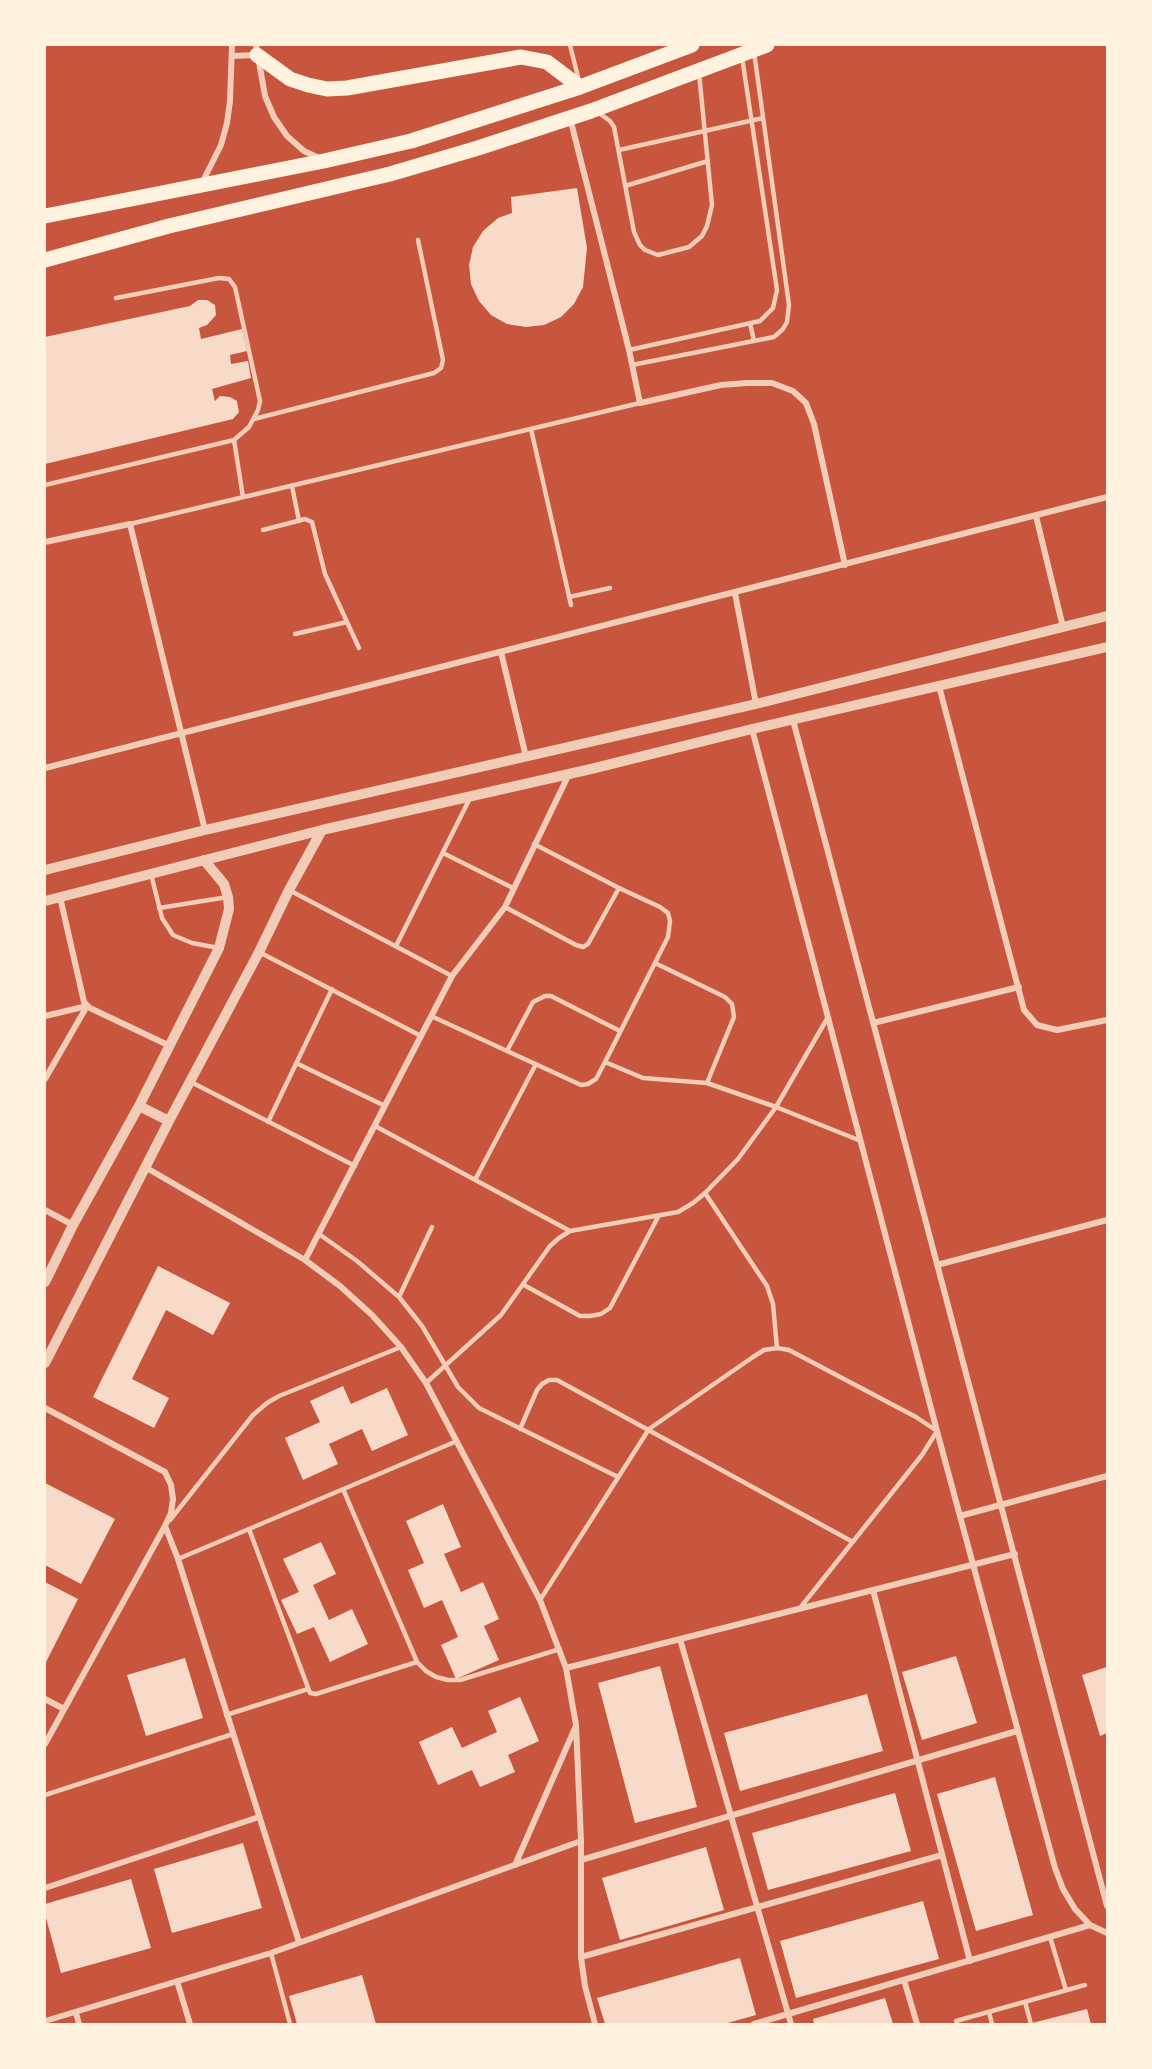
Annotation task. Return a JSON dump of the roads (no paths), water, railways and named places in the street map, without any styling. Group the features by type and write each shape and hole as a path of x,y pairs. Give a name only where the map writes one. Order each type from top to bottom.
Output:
{"highway":[{"path":"45,216 324,161 411,141 580,87 692,45"},
{"path":"257,50 290,79 308,86 327,89 346,88 521,57 547,62 580,87"},
{"path":"45,260 169,226 390,174 478,148 591,111 754,50"}],"street":[{"path":"200,186 216,156 227,123 231,45"},
{"path":"232,56 257,50 265,96 274,117 287,136 304,151 324,161"},
{"path":"570,118 629,350 640,403 722,385 747,383 772,383 793,391 806,404 814,424 845,565"},
{"path":"45,768 1107,497"},
{"path":"1036,516 1063,627"},
{"path":"45,542 130,524 205,831"},
{"path":"735,593 756,705"},
{"path":"45,870 205,831 756,705 1107,616"},
{"path":"45,901 322,830 1107,647"},
{"path":"501,652 526,757"},
{"path":"939,686 1024,1010 1037,1025 1057,1030 1107,1020"},
{"path":"793,720 1103,1879 1107,1906"},
{"path":"752,729 1055,1868 1063,1889 1075,1909 1090,1925 1107,1933"},
{"path":"305,1260 452,976 505,908 569,774"},
{"path":"45,1363 169,1120 322,830"},
{"path":"45,1282 139,1106 219,948 229,909 228,897 224,884 204,860"},
{"path":"60,897 80,993 87,1006 170,1046"},
{"path":"873,1023 1019,987"},
{"path":"45,1016 87,1006"},
{"path":"45,1079 87,1006"},
{"path":"139,1106 169,1120"},
{"path":"146,1167 305,1260 372,1315 401,1347 426,1383 540,1600 567,1668 576,1725 581,1841 581,1957 585,1986 595,2024"},
{"path":"45,1210 74,1225"},
{"path":"937,1265 1107,1220"},
{"path":"45,1408 165,1472 171,1485 173,1499 171,1513 165,1526 45,1744"},
{"path":"960,1516 1107,1476"},
{"path":"165,1526 178,1559 299,1942"},
{"path":"567,1668 1015,1554"},
{"path":"873,1590 970,1960"},
{"path":"680,1639 791,2024"},
{"path":"45,1699 64,1709"},
{"path":"515,1865 576,1725"},
{"path":"581,1860 1017,1731"},
{"path":"45,1888 259,1817"},
{"path":"45,2021 271,1953 581,1841"},
{"path":"581,1957 942,1856"},
{"path":"754,2024 1090,1925"},
{"path":"904,1980 917,2024"},
{"path":"177,1982 190,2024"},
{"path":"76,2013 79,2024"}],"lane":[{"path":"570,45 580,87"},
{"path":"632,365 774,337 787,322 790,314 754,50"},
{"path":"629,350 760,321 773,308 777,290 751,121 754,50"},
{"path":"591,111 605,116 614,127 636,239 645,250 658,255 689,247 702,236 708,226 712,205 699,70"},
{"path":"619,150 763,118"},
{"path":"625,186 708,161"},
{"path":"254,419 434,373 441,368 443,360 418,240"},
{"path":"45,485 234,440 249,427 254,419 260,401 235,287 229,279 219,278 116,298"},
{"path":"750,323 754,341"},
{"path":"130,524 640,403"},
{"path":"531,429 571,605"},
{"path":"234,440 243,497"},
{"path":"292,486 299,521"},
{"path":"263,530 308,519 312,522 325,574 359,648"},
{"path":"569,597 610,588"},
{"path":"295,634 346,621"},
{"path":"396,946 471,795"},
{"path":"431,1016 581,1085 596,1079 668,937 670,921 668,913 534,844"},
{"path":"443,853 513,888"},
{"path":"151,874 159,908 173,935 192,943 219,948"},
{"path":"505,908 579,946 584,946 588,944 619,888"},
{"path":"289,890 452,976"},
{"path":"159,908 228,897"},
{"path":"259,952 421,1036"},
{"path":"655,963 725,997 732,1004 734,1017 707,1083"},
{"path":"268,1122 332,989"},
{"path":"507,1051 533,1002 545,996 551,996 620,1031"},
{"path":"426,1383 501,1315 550,1246 570,1231 678,1212 705,1193 738,1159 776,1107 828,1017"},
{"path":"605,1062 643,1078 707,1083 776,1107 861,1142"},
{"path":"296,1063 385,1106"},
{"path":"474,1180 536,1064"},
{"path":"191,1082 355,1166"},
{"path":"375,1126 570,1231"},
{"path":"705,1193 767,1286 772,1304 777,1348"},
{"path":"524,1285 580,1316 601,1314 610,1308 658,1217"},
{"path":"399,1297 432,1227"},
{"path":"319,1234 357,1261 399,1297 422,1326 458,1388 479,1408 618,1477"},
{"path":"165,1526 253,1415 267,1403 279,1396 401,1347"},
{"path":"540,1600 649,1429 764,1350 777,1348 789,1350 916,1417 937,1431 922,1455 800,1608"},
{"path":"520,1429 537,1390 549,1380 557,1380 853,1542"},
{"path":"178,1559 457,1442"},
{"path":"344,1489 417,1662 426,1671 436,1677 460,1680 560,1648"},
{"path":"249,1529 310,1693 316,1694 417,1662"},
{"path":"226,1715 308,1689"},
{"path":"45,1796 233,1734"},
{"path":"1050,1937 1066,1990"},
{"path":"271,1953 290,2024"},
{"path":"956,2021 1085,1985"},
{"path":"1024,2002 1031,2024"},
{"path":"989,2012 992,2024"}]}
